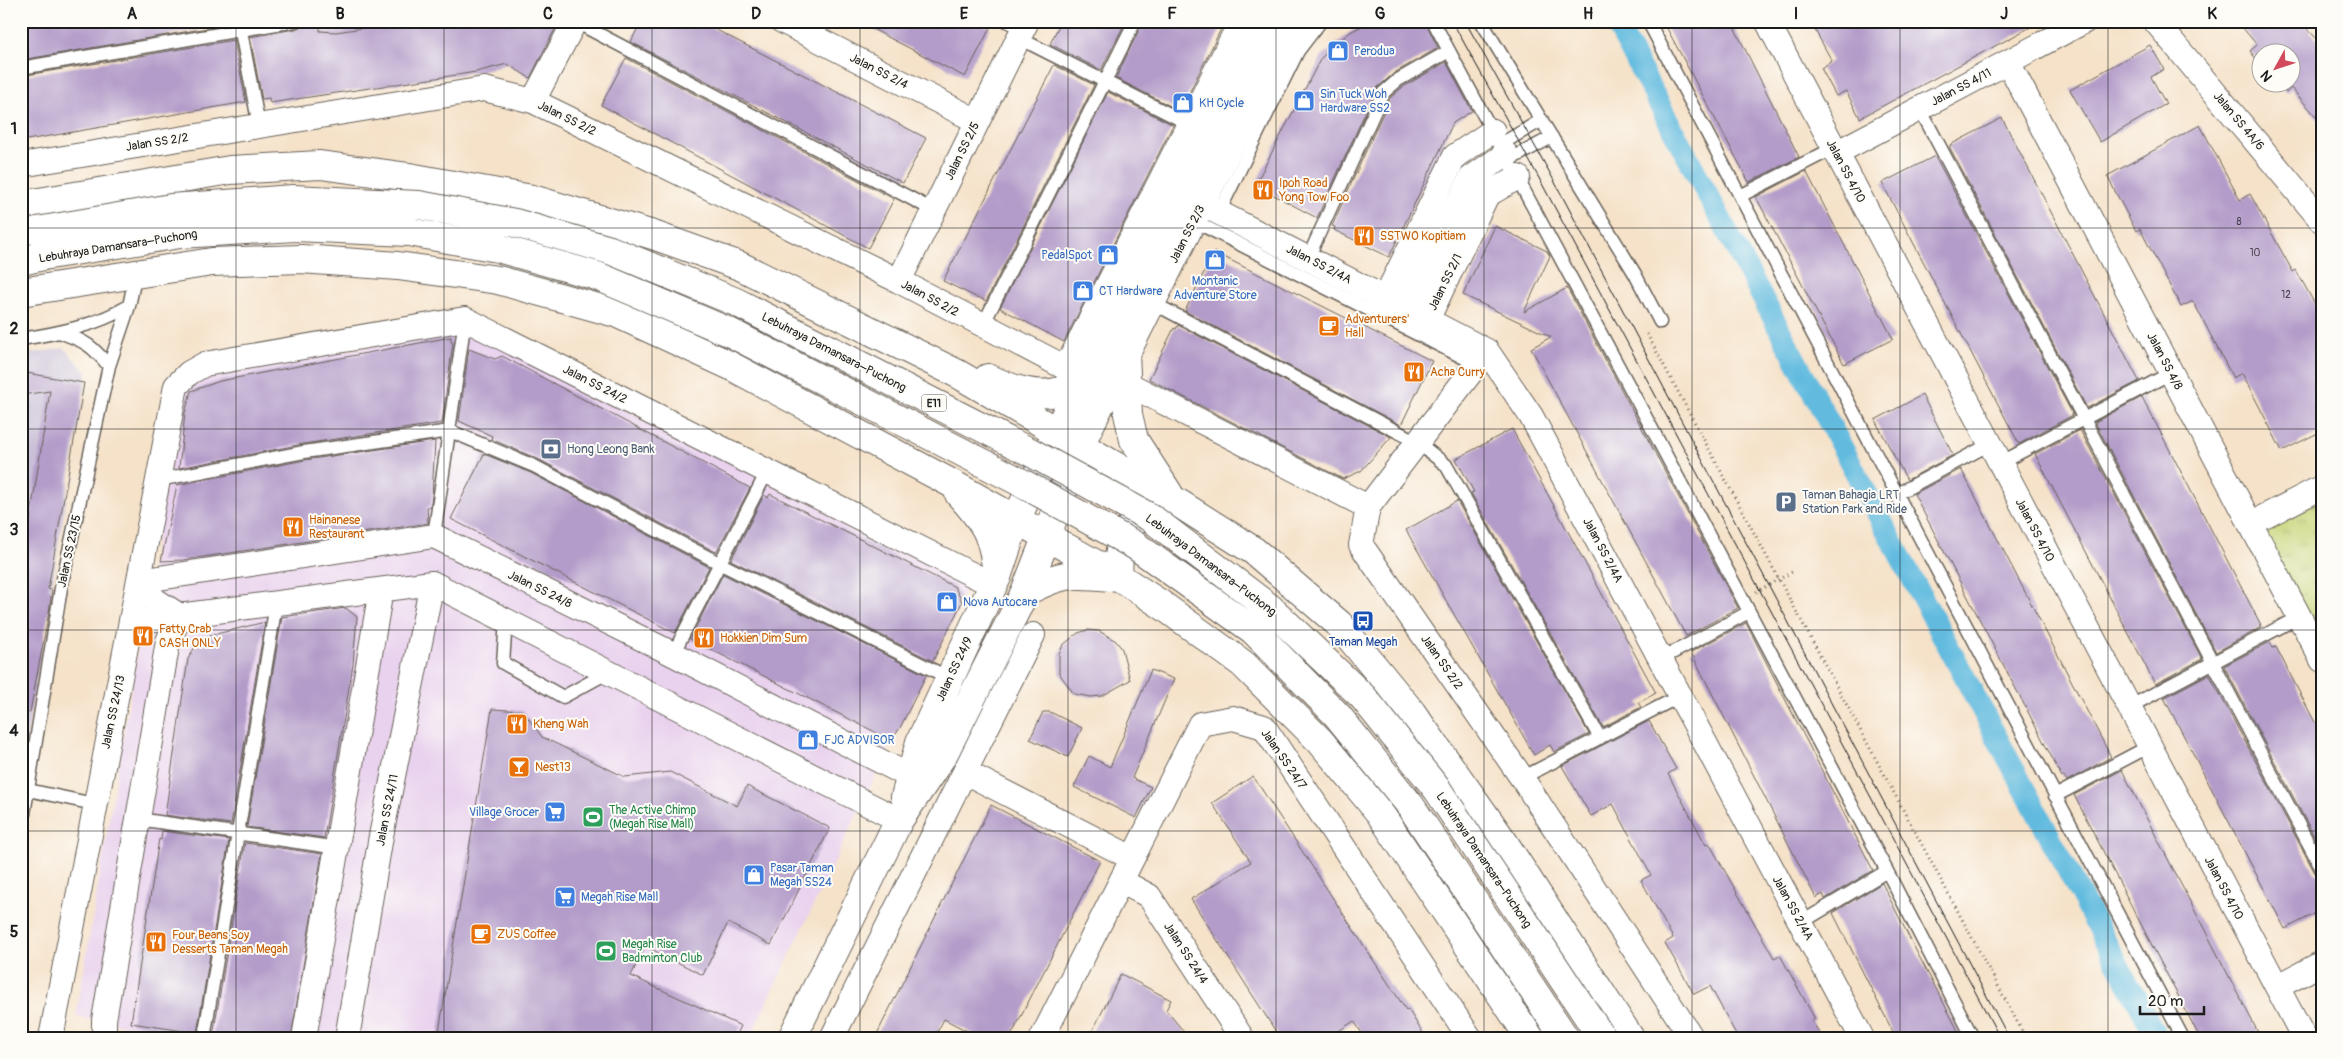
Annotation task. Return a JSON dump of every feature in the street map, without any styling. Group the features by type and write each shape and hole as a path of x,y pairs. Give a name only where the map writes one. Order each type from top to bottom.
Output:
{"main road":[{"path":"958,374 981,375 1011,389 1042,394 1064,389 1266,21"},
{"name":"Jalan SS 2/3","path":"1046,538 1080,447 1125,354 1151,302 1205,213 1284,41 1297,21"},
{"path":"21,205 230,170 320,165 409,177 532,199 653,235 740,266 958,374 1056,433 1172,499 1254,551 1339,624 1412,713 1503,841 1630,1038"},
{"name":"Lebuhraya Damansara–Puchong","path":"31,246 171,208 292,199 419,205 515,223 610,250 736,302 1032,453 1151,518 1271,609 1363,697 1436,789 1602,1038"},
{"name":"Lebuhraya Damansara–Puchong","path":"31,246 295,227 409,232 498,248 598,276 729,332 1022,482 1136,546 1253,630 1337,715 1410,805 1565,1038"},
{"path":"21,292 212,262 301,259 398,266 498,280 616,313 729,365 949,482 1046,538 1119,577 1162,605 1243,664 1320,741 1379,812 1530,1038"},
{"path":"1125,354 1128,414 1134,440 1172,499"},
{"path":"1056,433 1075,371"},
{"path":"949,482 960,479 978,465 988,445 990,434 987,411 982,401 958,374"},
{"name":"Jalan SS 24/9","path":"899,820 920,742 995,581 1016,520 1056,433"},
{"path":"949,482 976,513 988,533 995,550 995,581"},
{"path":"1119,577 1119,554 1126,532 1146,510 1172,499"},
{"name":"Jalan SS 24/9","path":"792,1038 899,820 943,756 1025,592 1046,538"},
{"path":"1025,592 1050,579 1074,574 1119,577"}],"street":[{"path":"533,101 574,21"},
{"name":"Jalan SS 2/4","path":"782,21 977,122"},
{"path":"1075,371 1189,124 1241,21"},
{"name":"Jalan SS 4/10","path":"1767,21 2304,1038"},
{"name":"Jalan SS 4/11","path":"1835,150 1920,109 2085,21"},
{"name":"Jalan SS 4A/6","path":"2155,21 2322,221"},
{"name":"Jalan SS 2/5","path":"899,281 977,122 1019,27"},
{"name":"Jalan SS 4/8","path":"2008,62 2322,660"},
{"name":"Jalan SS 2/2","path":"21,165 484,89 533,101 899,281 1075,371"},
{"path":"1385,298 1456,156 1505,153"},
{"name":"Jalan SS 2/1","path":"1416,314 1471,178 1505,153"},
{"name":"Jalan SS 2/4A","path":"1205,213 1308,258 1416,314 1481,358 1531,416 1682,695 1862,1038"},
{"name":"Jalan SS 24/13","path":"52,1038 94,804 132,622 176,386 189,373 205,364 465,319"},
{"name":"Jalan SS 24/2","path":"465,319 995,581"},
{"path":"1126,383 1368,507 1481,358"},
{"path":"2250,524 2322,487"},
{"name":"Jalan SS 2/2","path":"1368,507 1361,545 1522,778 1692,1038"},
{"path":"139,581 434,536"},
{"name":"Jalan SS 24/8","path":"434,536 672,654 911,777"},
{"path":"139,581 155,600 180,616"},
{"path":"132,622 432,583 899,820"},
{"name":"Jalan SS 24/11","path":"347,1038 381,836 432,583"},
{"path":"304,1038 381,590"},
{"path":"104,1038 104,1020 168,641 180,616"},
{"path":"832,1038 1033,635"},
{"name":"Jalan SS 24/7","path":"1042,1038 1200,724 1233,718 1264,727 1470,1038"},
{"path":"964,772 1132,858"},
{"name":"Jalan SS 24/4","path":"1121,881 1149,896 1242,1038"},
{"path":"2277,987 2322,963"}],"lane":[{"path":"21,68 240,26 294,21"},
{"path":"574,21 933,210"},
{"path":"983,325 1135,21"},
{"path":"1320,21 1295,58 1205,213 1481,358"},
{"path":"1433,21 1888,871 1974,1038"},
{"path":"1481,21 1635,274 1660,322"},
{"path":"1648,21 2183,1038"},
{"path":"240,26 259,126"},
{"path":"1019,27 1106,82 1189,124"},
{"path":"1308,258 1382,93 1398,80 1449,51"},
{"path":"1920,109 2322,869"},
{"path":"1505,153 1542,120"},
{"path":"1505,153 1552,137"},
{"path":"1740,196 1835,150"},
{"name":"Jalan SS 23/15","path":"21,832 61,588 109,366 129,306 136,273"},
{"path":"1151,302 1417,442 1446,465 1600,738"},
{"path":"21,339 62,333 104,319 129,306"},
{"path":"434,536 465,319"},
{"path":"62,333 82,340 94,347 109,366"},
{"path":"1897,494 2084,419 2172,373"},
{"path":"158,480 304,452 450,431 534,466 721,564 949,678"},
{"path":"672,654 721,564 768,470"},
{"path":"204,1038 276,604"},
{"path":"1661,658 1749,612"},
{"path":"2129,707 2299,617"},
{"path":"506,620 503,663 563,696 607,673"},
{"path":"1522,778 1682,695"},
{"path":"2056,796 2150,746"},
{"path":"28,790 94,804"},
{"path":"138,819 338,848"},
{"path":"1802,922 1888,871"}],"path":[{"path":"1642,326 2026,1038"},
{"path":"1756,592 1792,572"}],"shaded area":[{"path":"463,328 969,581 750,1038 198,1038 76,1017 181,394 193,381"},
{"path":"64,348 87,373 21,772 21,355"}],"green space":[{"path":"2322,500 2322,642 2261,532"}],"building":[{"path":"21,21 231,21 231,24 21,60"},
{"path":"302,21 320,21 320,31 336,32 410,21 546,21 556,27 530,78 507,64 476,72 270,103 269,98 262,99 250,37 295,29 300,27"},
{"path":"641,21 699,21 926,138 903,183 631,42"},
{"path":"857,21 976,21 990,28 965,77"},
{"path":"1061,21 1126,21 1101,70 1050,44"},
{"path":"1143,21 1225,21 1180,111 1116,78"},
{"path":"1372,21 1425,21 1438,48 1394,73 1376,89 1317,218 1255,185 1321,58 1350,32"},
{"path":"1663,21 1731,21 1799,157 1749,182"},
{"path":"1810,21 2042,21 1860,118 1846,91 1836,96 1821,68 1832,61"},
{"path":"2237,21 2301,21 2322,45 2322,123 2295,92 2300,92 2300,42 2254,42"},
{"path":"234,40 246,102 21,141 21,76"},
{"path":"2150,45 2164,69 2151,77 2166,104 2100,142 2070,90"},
{"path":"626,58 894,199 868,248 601,105"},
{"path":"1446,62 1472,111 1453,123 1389,257 1334,230 1335,227 1332,226 1390,98 1403,87"},
{"path":"1054,65 1094,85 986,301 943,281"},
{"path":"1108,92 1173,125 1064,342 1000,308"},
{"path":"2002,118 2139,381 2087,408 1950,148 1950,145"},
{"path":"2200,125 2240,200 2250,194 2293,272 2296,270 2322,317 2322,431 2282,451 2242,373 2233,378 2193,301 2181,307 2140,229 2136,231 2107,176"},
{"path":"1935,156 2073,415 2019,444 1882,183"},
{"path":"1806,171 1893,339 1844,364 1756,197"},
{"path":"1495,226 1547,251 1550,256 1524,312 1567,288 1738,608 1686,636 1531,348 1551,337 1463,295"},
{"path":"1214,252 1432,361 1401,425 1185,311"},
{"path":"1178,325 1391,437 1361,471 1343,479 1149,379 1174,328 1176,329"},
{"path":"451,337 451,342 453,343 442,423 303,444 179,468 185,413 191,391 220,381"},
{"path":"469,349 495,359 502,356 750,488 716,552 538,459 491,439 492,436 459,421"},
{"path":"21,372 84,383 48,589 52,590 49,612 30,712 21,712 21,547 24,532 28,532 50,391 21,395"},
{"path":"1922,395 1953,455 1907,480 1875,420"},
{"path":"2142,397 2262,627 2216,652 2095,422"},
{"path":"1512,429 1656,693 1638,703 1641,707 1603,727 1471,493 1474,492 1456,459"},
{"path":"2080,430 2202,659 2155,684 2035,454"},
{"path":"435,441 432,496 430,508 427,506 428,523 183,560 161,561 177,485 305,460"},
{"path":"484,454 531,473 709,567 675,633 451,519"},
{"path":"1961,469 2111,757 2067,781 2064,776 2062,777 1914,494"},
{"path":"770,494 955,587 962,602 933,661 731,560 764,495 768,498"},
{"path":"1457,501 1589,734 1554,752 1550,745 1534,755 1406,530"},
{"path":"723,574 926,675 895,735 885,737 690,639"},
{"path":"346,608 357,617 353,664 324,838 247,827 282,617"},
{"path":"265,622 231,824 165,815 188,659 200,638"},
{"path":"1746,623 1873,870 1825,899 1823,894 1816,898 1691,652"},
{"path":"1088,630 1099,631 1116,641 1122,649 1130,680 1102,696 1091,697 1074,694 1059,673 1059,654 1063,645 1078,633"},
{"path":"2270,642 2273,648 2276,647 2322,736 2322,851 2224,666"},
{"path":"1151,670 1174,679 1132,778 1151,787 1136,818 1074,787 1089,756 1110,767"},
{"path":"2209,674 2315,873 2322,877 2322,910 2285,929 2164,698"},
{"name":"Megah Rise Mall","path":"492,709 523,711 542,737 625,777 670,772 737,806 747,786 830,828 771,945 728,923 703,975 645,946 631,976 741,1026 735,1038 438,1038"},
{"path":"1043,712 1050,712 1082,728 1068,757 1030,739"},
{"path":"1649,721 1676,769 1668,774 1706,845 1709,843 1774,958 1780,955 1815,1019 1812,1021 1822,1038 1738,1038 1710,986 1694,994 1665,943 1673,938 1641,880 1651,875 1613,804 1591,816 1562,766"},
{"path":"2122,770 2261,1038 2200,1038 2074,795"},
{"path":"1253,776 1426,1038 1365,1038 1354,1021 1328,1038 1280,1038 1191,899 1251,862 1212,803"},
{"path":"991,805 1100,861 1010,1038 981,1038 944,1019 934,1038 875,1038"},
{"path":"162,831 229,840 197,1033 131,1023 159,839 161,840"},
{"path":"245,843 322,854 291,1038 224,1038 213,1036"},
{"path":"1882,883 1962,1038 1896,1038 1833,913"},
{"path":"1121,974 1171,1000 1166,1010 1189,1038 1089,1038"}],"waterway":[{"path":"1615,21 2157,1038"}],"tram line":[{"path":"1452,21 1540,180 2000,1038"},
{"path":"1465,21 1551,175 2009,1038"}],"place":[{"name":"Perodua","path":"1338,51"},
{"name":"Sin Tuck Woh Hardware SS2","path":"1304,101"},
{"name":"KH Cycle","path":"1183,103"},
{"name":"Ipoh Road Yong Tow Foo","path":"1263,190"},
{"name":"SSTWO Kopitiam","path":"1364,236"},
{"name":"PedalSpot","path":"1108,255"},
{"name":"Montanic Adventure Store","path":"1215,260"},
{"name":"CT Hardware","path":"1083,291"},
{"name":"Adventurers' Hall","path":"1329,326"},
{"name":"Acha Curry","path":"1414,372"},
{"name":"Hong Leong Bank","path":"551,449"},
{"name":"Taman Bahagia LRT Station Park and Ride","path":"1786,502"},
{"name":"Hainanese Restaurant","path":"293,527"},
{"name":"Nova Autocare","path":"947,602"},
{"name":"Taman Megah","path":"1363,621"},
{"name":"Fatty Crab CASH ONLY","path":"143,636"},
{"name":"Hokkien Dim Sum","path":"704,638"},
{"name":"Kheng Wah","path":"517,724"},
{"name":"FJC ADVISOR","path":"808,740"},
{"name":"Nest13","path":"519,767"},
{"name":"Village Grocer","path":"555,812"},
{"name":"The Active Chimp (Megah Rise Mall)","path":"593,817"},
{"name":"Pasar Taman Megah SS24","path":"754,875"},
{"name":"Megah Rise Mall","path":"565,897"},
{"name":"ZUS Coffee","path":"481,934"},
{"name":"Four Beans Soy Desserts Taman Megah","path":"156,942"},
{"name":"Megah Rise Badminton Club","path":"606,951"}]}
